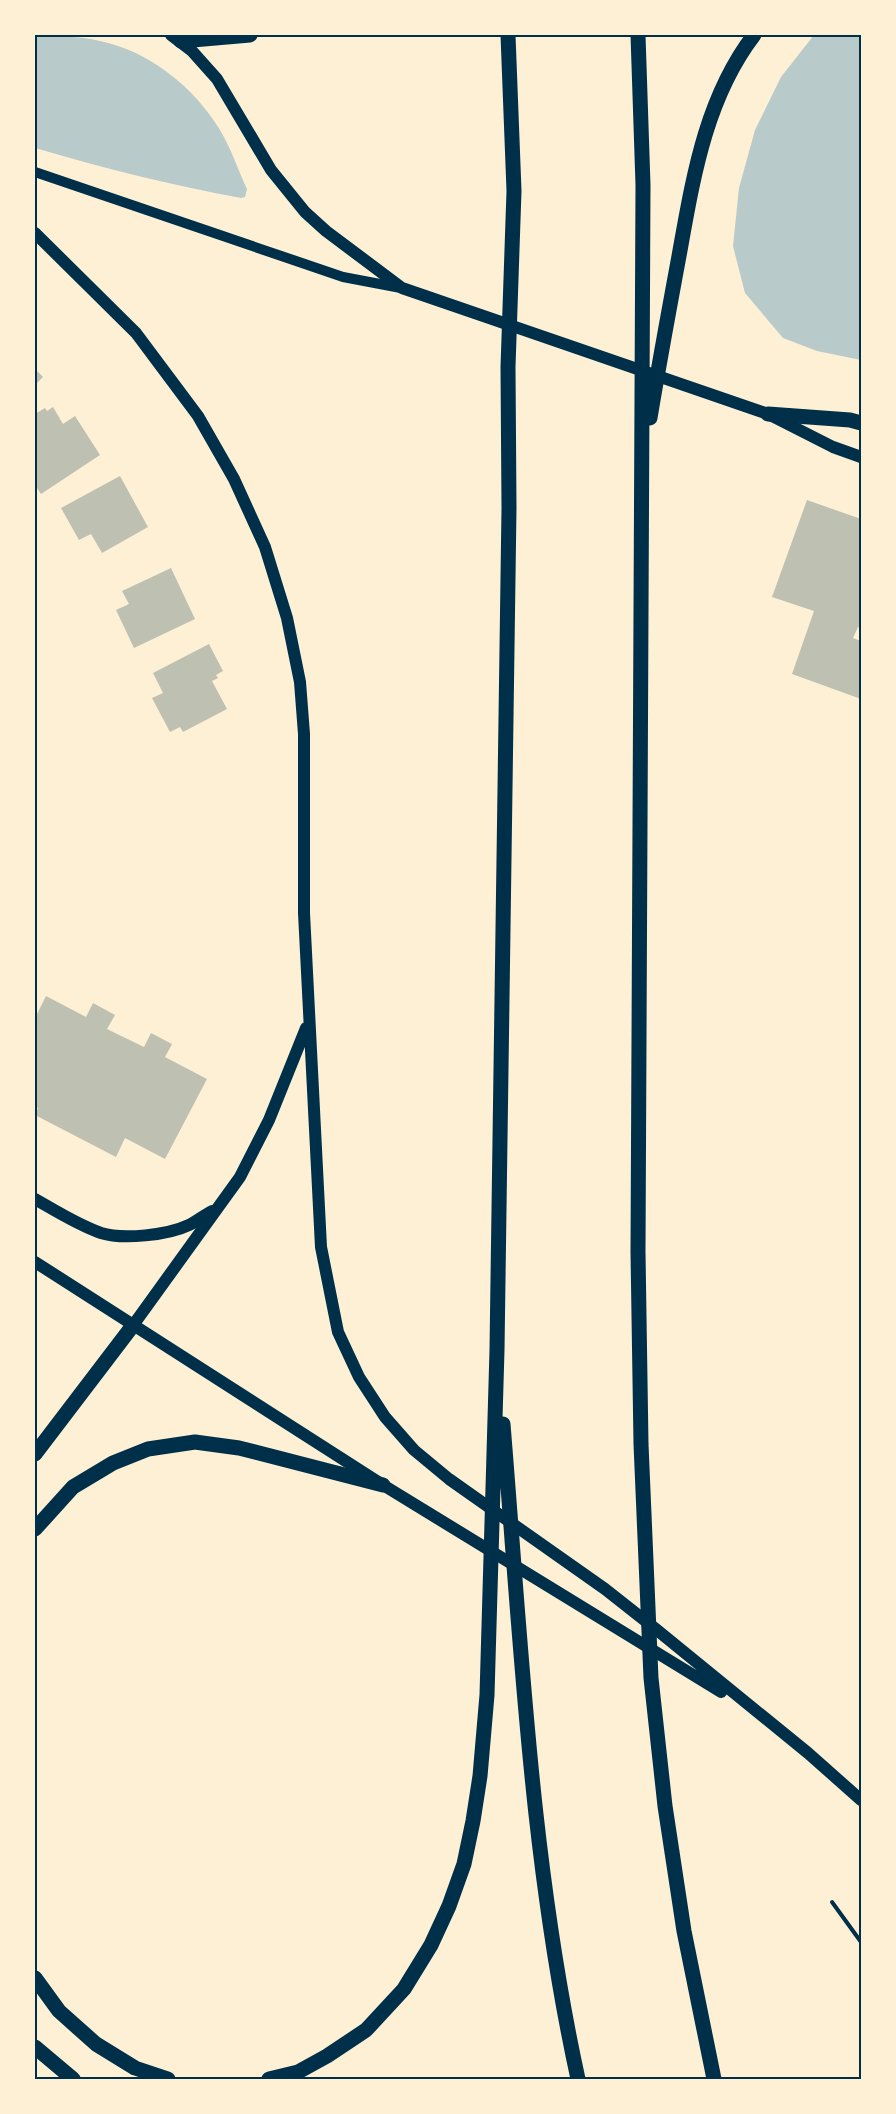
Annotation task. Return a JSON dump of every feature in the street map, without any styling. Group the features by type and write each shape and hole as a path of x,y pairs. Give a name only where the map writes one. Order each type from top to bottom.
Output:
{"highway":[{"path":"176,38 250,35"},
{"path":"270,2079 298,2072 366,2030 404,1989 431,1945 449,1906 464,1864 475,1812 487,1696 497,1350 509,508 508,368 514,191 508,35"},
{"path":"638,35 642,185 643,456 638,1262 640,1444 651,1678 665,1806 684,1930 714,2079"},
{"path":"643,456 696,162 714,109 729,74 754,35"},
{"path":"768,414 850,420 861,423"},
{"path":"35,1454 134,1324"},
{"path":"497,1350 537,1833 569,2040 578,2079"},
{"path":"35,1529 72,1487 113,1462 148,1449 195,1442 239,1448 383,1485"},
{"path":"35,1978 59,2011 96,2044 135,2068 168,2079"},
{"path":"35,2048 73,2079"}],"main road":[{"path":"176,38 206,64 217,79 271,170 305,212 326,231 402,288"},
{"path":"35,172 343,277 402,288 768,414 833,447 861,457"},
{"path":"35,233 136,333 198,416 234,480 265,547 287,618 300,682 304,734 304,913 308,1023 322,1246 338,1332 359,1377 385,1416 414,1450 449,1479 605,1589 808,1753 861,1800"},
{"path":"134,1324 240,1177 269,1120 308,1023"},
{"path":"35,1199 88,1228 104,1234 120,1236 172,1231 189,1225 216,1208"},
{"path":"35,1262 383,1485 758,1714"}],"lane":[{"path":"832,1902 861,1942"}],"shaded area":[{"path":"814,35 861,35 861,360 817,351 783,338 745,293 733,246 739,188 755,130 781,77"},
{"path":"35,36 59,36 100,41 136,53 169,73 197,99 220,130 247,189 245,197 241,198 163,182 35,148"}],"building":[{"path":"35,369 43,377 35,385"},
{"path":"53,407 63,424 75,416 100,455 41,494 35,485 35,414 45,408 47,411"},
{"path":"120,476 148,527 102,553 91,534 79,540 61,508"},
{"path":"807,500 861,519 861,628 858,627 853,638 861,641 861,699 792,674 814,611 772,597"},
{"path":"171,568 195,619 134,648 116,610 129,604 122,591"},
{"path":"209,644 223,671 216,675 218,678 212,681 227,709 183,732 180,727 170,732 152,698 163,693 153,673"},
{"path":"46,996 86,1017 93,1003 115,1015 107,1029 144,1047 151,1033 172,1044 165,1057 207,1079 165,1159 125,1138 116,1157 35,1115 38,1108 35,1106 35,1018"}]}
